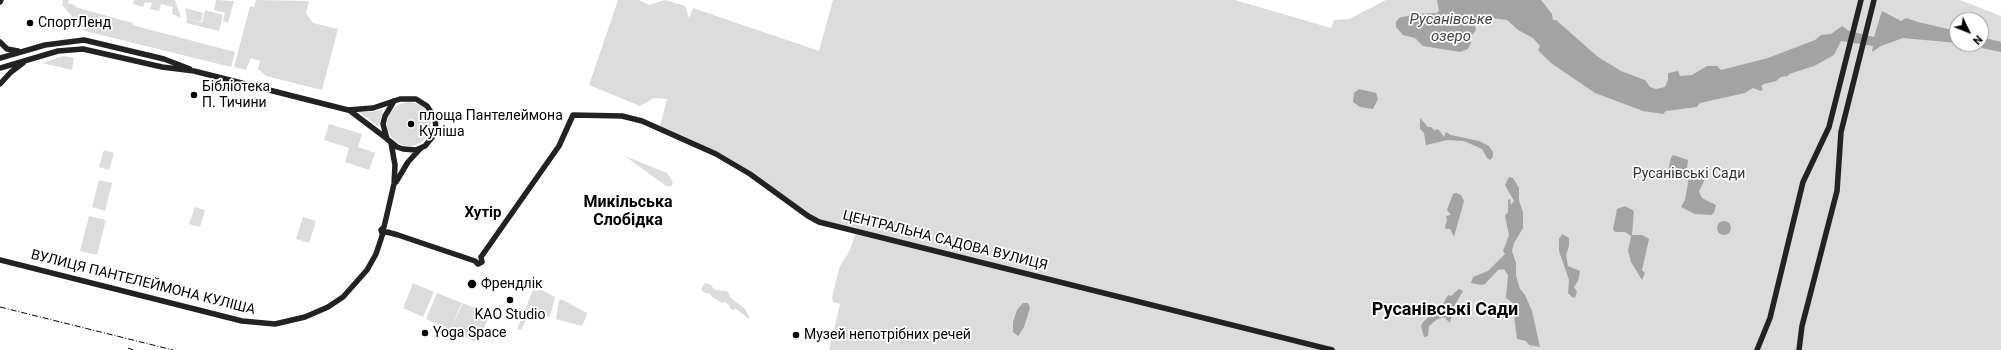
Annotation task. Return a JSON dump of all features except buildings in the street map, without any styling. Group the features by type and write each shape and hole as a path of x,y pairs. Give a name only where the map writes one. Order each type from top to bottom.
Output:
{"main road":[{"path":"1757,350 1770,318 1804,182 1829,127 1861,0"},
{"path":"1799,350 1802,326 1837,191 1841,132 1874,0"},
{"path":"0,58 70,41 84,40 164,59 194,71"},
{"path":"0,42 7,49 24,51"},
{"path":"0,68 64,50 83,49 162,67 194,71 348,110 373,108 394,101 416,99 432,111 435,118 436,129 430,141 423,147 410,150 400,149 348,110"},
{"path":"0,84 11,72 32,58"},
{"path":"389,141 383,124 385,116 394,101"},
{"name":"ЦЕНТРАЛЬНА САДОВА ВУЛИЦЯ","path":"385,231 478,259 559,146 573,115 622,116 634,119 716,154 743,170 795,208 819,222 1332,350"},
{"name":"ВУЛИЦЯ ПАНТЕЛЕЙМОНА КУЛІША","path":"0,260 242,321 275,324 310,316 328,307 343,296 361,278 372,263 385,231 394,184 395,165 389,141"},
{"name":"ВУЛИЦЯ ПАНТЕЛЕЙМОНА КУЛІША","path":"394,184 408,162 423,147"}],"green space":[{"path":"63,0 69,0 68,3 75,5 75,7 133,23 132,25 235,52 231,67 85,31 62,5"},
{"path":"134,0 175,0 181,18 172,14 173,7 161,4 159,11 150,9 152,3 145,2 143,7 133,4"},
{"path":"216,0 234,1 228,23 223,21 225,13 214,10"},
{"path":"256,0 309,1 306,13 313,23 338,29 322,90 266,76 258,69 260,61 251,58 246,70 234,67 250,6 254,7"},
{"name":"Русанівські Сади","path":"618,0 639,0 649,5 665,0 685,6 689,18 693,8 819,51 833,0 1235,0 1331,28 1334,20 1349,19 1386,0 1960,0 2001,16 2001,350 829,350 840,304 833,302 832,297 840,266 850,250 857,228 815,219 749,172 660,126 667,99 654,98 640,106 589,85"},
{"path":"185,8 203,13 201,22 187,19"},
{"path":"205,10 223,15 219,31 186,23 187,19 202,23"},
{"path":"63,56 74,58 72,70 42,63"},
{"path":"405,102 413,102 418,103 425,108 430,115 430,133 425,140 418,145 405,146 397,143 390,136 387,128 387,120 390,112 397,105"},
{"path":"383,109 379,127 359,112 372,112"},
{"path":"329,124 362,134 358,147 375,153 369,170 345,162 349,148 324,140"},
{"path":"104,150 114,153 109,170 99,167"},
{"path":"625,156 667,173 673,182 672,186 666,186"},
{"path":"99,180 112,183 105,211 92,207"},
{"path":"195,207 205,210 200,227 189,224"},
{"path":"89,216 106,220 97,255 80,251"},
{"path":"303,217 316,221 309,243 296,239"},
{"path":"413,283 434,292 423,317 403,308"},
{"path":"705,283 710,284 715,290 727,291 731,298 745,309 749,319 736,309 732,310 727,303 722,303 710,294 703,292 701,289"},
{"path":"533,290 542,290 555,297 550,317 530,312 521,330 517,329"},
{"path":"437,293 462,303 450,330 426,319"},
{"path":"561,299 587,313 581,326 556,319 559,301"},
{"path":"463,303 490,315 477,342 450,330"}],"water":[{"name":"Русанівське озеро","path":"1437,0 1541,0 1552,14 1553,20 1556,20 1598,57 1621,71 1645,80 1650,87 1656,89 1665,87 1668,80 1668,73 1678,71 1680,76 1692,75 1707,66 1717,66 1721,70 1768,58 1815,40 1821,35 1831,34 1842,26 1849,31 1874,37 1882,11 1901,21 1906,18 1949,29 1949,42 1903,38 1881,46 1872,52 1873,46 1841,41 1834,55 1814,66 1789,74 1788,76 1781,77 1776,81 1764,84 1761,86 1763,89 1761,91 1753,88 1745,93 1700,103 1697,107 1666,111 1663,114 1643,111 1595,93 1551,63 1538,50 1540,46 1533,38 1518,30 1507,20 1492,18 1474,21 1476,30 1470,38 1471,43 1468,49 1460,52 1423,46 1415,38 1403,35 1396,27 1396,22 1399,18 1415,14 1437,13 1439,11"},
{"path":"1989,39 2001,42 2001,52 1989,50"},
{"path":"1359,89 1376,93 1378,99 1373,109 1360,107 1353,102 1354,93"},
{"path":"1420,118 1428,127 1431,127 1435,131 1436,129 1439,130 1444,137 1446,132 1451,135 1479,141 1489,146 1493,152 1493,157 1490,160 1487,158 1482,149 1464,141 1448,140 1426,145 1424,133 1420,129"},
{"path":"1673,155 1688,160 1687,169 1684,174 1678,174 1668,170"},
{"path":"1694,176 1705,179 1699,191 1702,198 1716,205 1714,213 1711,215 1695,214 1681,207 1685,200 1689,177"},
{"path":"1509,177 1513,178 1519,188 1519,201 1523,212 1523,228 1514,243 1512,251 1516,263 1516,276 1520,289 1525,295 1532,311 1540,347 1529,345 1526,341 1517,339 1514,316 1518,307 1506,298 1508,275 1504,269 1498,270 1485,284 1481,285 1471,283 1473,277 1488,271 1505,254 1503,251 1509,235 1505,216 1508,212 1508,200 1510,199 1511,205 1514,201 1505,185"},
{"path":"1456,193 1461,195 1464,201 1454,237 1450,229 1446,229 1445,226 1447,221 1446,216 1451,215 1447,210 1453,194"},
{"path":"1625,206 1634,211 1632,235 1642,235 1649,239 1642,270 1645,273 1642,280 1631,262 1628,251 1631,236 1625,232 1615,232 1613,229 1617,209"},
{"path":"1721,221 1727,221 1731,225 1731,231 1727,235 1721,235 1717,231 1717,225"},
{"path":"1562,234 1569,238 1569,246 1566,255 1568,266 1580,271 1578,281 1574,287 1577,292 1575,298 1568,293 1569,280 1559,251 1559,239"},
{"path":"1459,289 1463,291 1453,308 1450,323 1444,317 1436,320 1429,326 1428,336 1424,337 1421,326 1423,322 1443,304 1448,295 1451,296"},
{"path":"1023,303 1028,303 1030,308 1024,327 1018,336 1013,332 1013,322 1017,310"}],"railway":[{"path":"0,307 173,350"},
{"path":"128,348 133,350"}],"place":[{"name":"СпортЛенд","path":"30,23"},
{"name":"Бібліотека П. Тичини","path":"194,95"},
{"name":"площа Пантелеймона Куліша","path":"411,124"},
{"name":"Френдлік","path":"472,284"},
{"name":"KAO Studio","path":"510,300"},
{"name":"Yoga Space","path":"425,333"},
{"name":"Музей непотрібних речей","path":"796,335"}],"district":[{"name":"Микільська Слобідка","path":"628,212"},
{"name":"Хутір","path":"483,213"},
{"name":"Русанівські Сади","path":"1445,310"}]}
